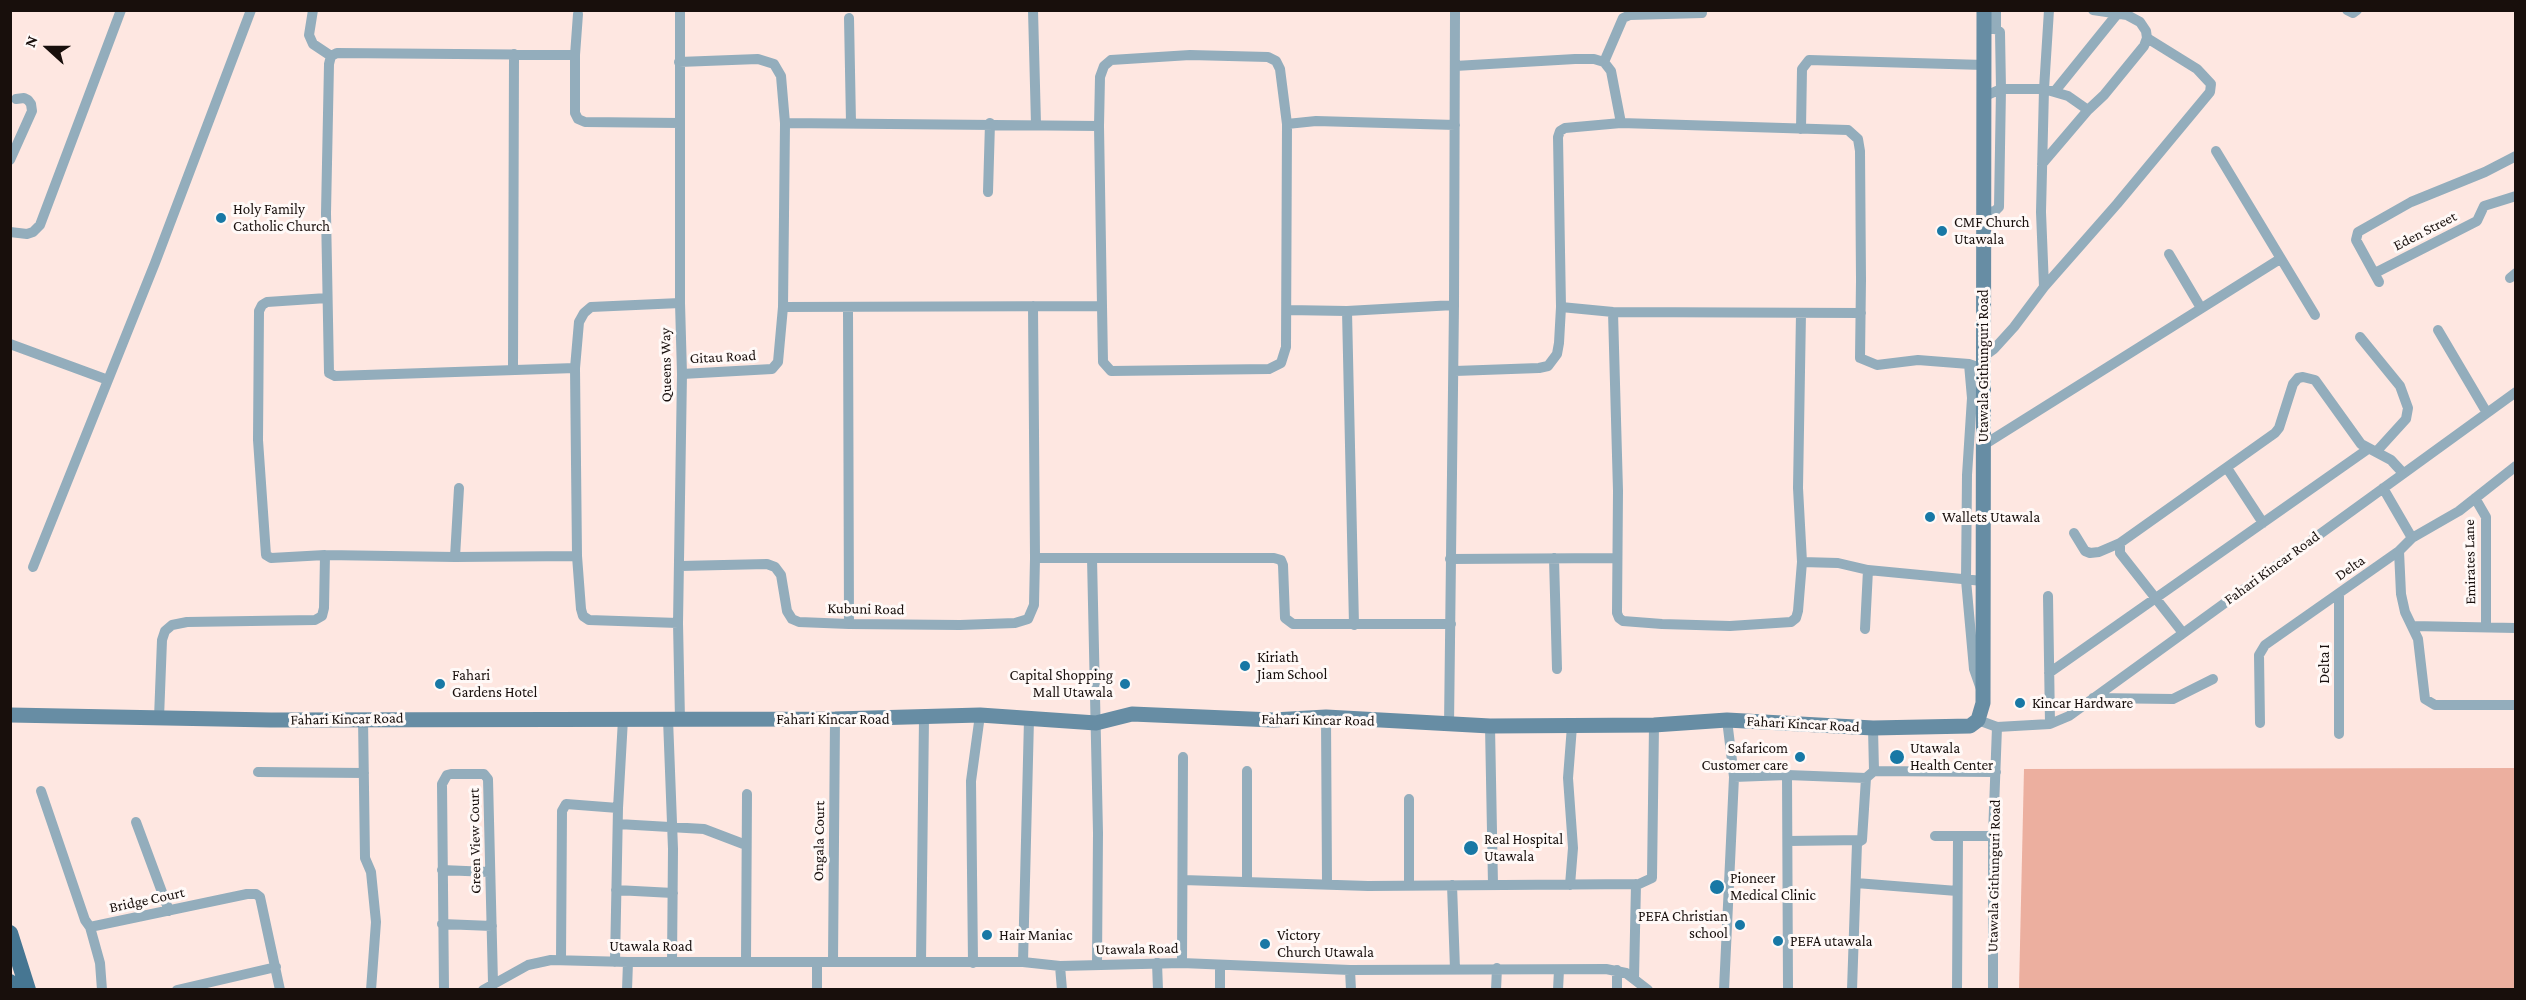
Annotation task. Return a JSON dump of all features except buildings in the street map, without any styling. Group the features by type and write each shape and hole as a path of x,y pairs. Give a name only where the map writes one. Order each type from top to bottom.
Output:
{"main road":[{"path":"10,933 28,990"},
{"path":"10,982 13,990"}],"street":[{"path":"10,232 27,234 40,225 121,10"},
{"path":"33,567 210,123 251,10"},
{"path":"313,10 309,35 313,44 331,56"},
{"name":"Queens Way","path":"672,962 672,827 680,566 682,374 680,10"},
{"path":"1033,10 1036,124"},
{"path":"1449,726 1450,559 1455,371 1455,10"},
{"name":"Utawala Githunguri Road","path":"1978,720 1982,712 1983,693 1976,630 1983,581 1975,475 1982,446 1977,399 1983,213 1990,151 1983,97 1984,65 1990,29 1984,10"},
{"path":"1990,151 2001,89 2000,32 1990,29 1996,10"},
{"path":"2044,287 2042,164 2049,90 2049,10"},
{"path":"2042,164 2118,79 2144,46 2147,38 2146,31 2140,22 2127,15 2093,10"},
{"path":"2347,10 2353,13 2357,10"},
{"path":"1604,62 1623,18 1630,15 1702,13"},
{"path":"2049,90 2118,13"},
{"path":"578,14 575,55 575,113 578,119 585,122 680,123"},
{"path":"849,18 851,123"},
{"path":"1455,371 1539,368 1548,366 1553,361 1559,343 1561,307 1558,136 1565,128 1621,123 1848,130 1858,139 1860,151 1860,358 1871,364 1917,360 1978,364 1994,350 2044,287 2210,92 2211,84 2197,69 2147,38"},
{"path":"331,56 338,53 575,55"},
{"path":"513,370 514,54"},
{"path":"1190,55 1268,57 1276,61 1280,69 1287,124 1287,310 1285,356 1281,363 1269,369 1111,371 1103,362 1099,126 1100,77 1104,66 1111,60 1190,55"},
{"path":"331,56 326,190 327,366 329,373 335,376 575,368"},
{"name":"Gitau Road","path":"679,62 759,59 774,64 781,76 784,123 783,307 778,362 772,369 682,374"},
{"path":"1455,66 1575,59 1594,59 1604,62 1611,71 1621,123"},
{"path":"1801,129 1803,69 1809,60 1984,65"},
{"path":"1983,97 2001,89 2049,90 2068,96 2088,110"},
{"path":"10,160 32,111 28,100 16,99"},
{"path":"1287,124 1316,121 1455,125"},
{"path":"784,123 990,123 1099,126"},
{"path":"988,192 990,123"},
{"path":"2216,151 2315,315"},
{"name":"Eden Street","path":"2516,156 2485,172 2411,202 2358,232 2356,240 2377,277 2477,221 2484,207 2516,196"},
{"path":"2169,254 2201,308"},
{"path":"1982,446 2280,259"},
{"path":"327,298 262,304 259,311 258,440 266,555 271,558 325,555 578,556"},
{"path":"678,623 589,620 583,616 578,556 575,368 579,322 591,307 680,303"},
{"path":"1287,310 1347,311 1454,305"},
{"path":"1033,306 1035,558 1274,558 1281,560 1283,565 1287,622 1354,625 1451,624"},
{"path":"783,307 1101,306"},
{"path":"848,307 849,624"},
{"path":"1561,307 1613,312 1861,313"},
{"path":"1347,311 1354,625"},
{"path":"1613,312 1618,491 1617,613 1623,621 1730,626 1791,622 1796,618 1802,562 1798,488 1801,313"},
{"path":"2438,330 2487,412"},
{"path":"2049,673 2263,523 2372,450 2406,419 2408,408 2400,386 2360,337"},
{"path":"10,344 108,380"},
{"path":"2074,533 2085,551 2090,553 2099,552 2120,543 2275,433 2279,428 2293,384 2298,378 2303,377 2315,380 2361,444 2391,460 2403,473"},
{"name":"Fahari Kincar Road","path":"10,715 159,718 623,719 980,716 1096,723 1132,714 1273,720 1326,717 1449,726 1654,725 1727,720 1873,728 1950,728 1970,726 1978,720 1997,728 2050,724 2060,721 2093,698 2516,392"},
{"path":"1976,630 1966,580 1975,475 1977,399"},
{"name":"Delta","path":"2260,723 2261,650 2399,551 2412,538 2459,511 2516,466"},
{"path":"2226,468 2263,523"},
{"path":"455,557 459,488"},
{"path":"2383,488 2412,538"},
{"name":"Emirates Lane","path":"2475,498 2486,517 2486,627"},
{"path":"2120,543 2120,553 2183,633"},
{"path":"2399,551 2401,594 2405,612 2418,639 2425,699 2435,705 2516,705"},
{"path":"159,718 162,640 165,631 172,625 187,622 315,620 322,616 324,608 325,555"},
{"name":"Kubuni Road","path":"680,566 767,564 775,567 781,575 787,611 792,619 799,622 1016,623 1028,620 1034,605 1035,558"},
{"path":"1092,558 1098,964"},
{"path":"1554,558 1557,669"},
{"path":"1450,559 1616,558"},
{"path":"1802,562 1848,564 1868,570 1983,581"},
{"path":"1865,629 1868,570"},
{"name":"Delta I","path":"2339,594 2339,734"},
{"path":"2048,596 2050,724"},
{"path":"2412,626 2516,627"},
{"path":"2093,698 2168,700 2213,679"},
{"path":"973,963 971,781 980,716"},
{"path":"1326,717 1327,884"},
{"path":"363,718 365,858 371,872 376,922 371,990"},
{"path":"921,962 924,718"},
{"path":"615,962 618,808 623,719"},
{"name":"Ongala Court","path":"833,962 835,719"},
{"path":"1023,962 1029,719"},
{"path":"1724,990 1734,777 1727,720"},
{"path":"1183,880 1409,886 1636,884 1652,878 1654,725"},
{"path":"1490,726 1493,885"},
{"path":"1570,885 1573,848 1568,778 1572,726"},
{"path":"1862,840 1873,728"},
{"name":"Utawala Githunguri Road","path":"1993,990 1997,728"},
{"path":"1182,963 1183,757"},
{"path":"1247,881 1248,771"},
{"path":"258,772 364,774"},
{"path":"1734,777 1996,772"},
{"name":"Green View Court","path":"444,990 442,924 444,779 451,774 484,774 488,779 493,983"},
{"path":"1787,775 1788,990"},
{"path":"41,791 85,920 90,927 100,963 102,990"},
{"path":"746,961 747,794"},
{"path":"1409,799 1409,886"},
{"path":"561,960 563,807 566,804 618,808"},
{"path":"136,822 169,911"},
{"path":"618,824 704,829 747,845"},
{"path":"1935,836 1994,836"},
{"path":"1957,990 1958,837"},
{"path":"1788,842 1862,840"},
{"path":"1852,990 1857,843 1862,840"},
{"path":"442,870 489,872"},
{"path":"1856,883 1957,891"},
{"path":"1634,979 1636,884"},
{"path":"1452,885 1455,969"},
{"path":"616,890 673,893"},
{"name":"Bridge Court","path":"90,927 256,894 260,897 280,990"},
{"path":"442,924 492,926"},
{"name":"Utawala Road","path":"483,990 539,961 561,960 1023,962 1060,966 1182,963 1350,970 1497,968 1617,970 1648,990"},
{"path":"627,990 628,962"},
{"path":"817,962 817,990"},
{"path":"1157,963 1158,990"},
{"path":"1220,965 1220,990"},
{"path":"1060,966 1062,990"},
{"path":"177,990 276,967"},
{"path":"1496,990 1497,968"},
{"path":"1350,970 1351,990"},
{"path":"1558,990 1559,970"},
{"path":"1617,970 1617,990"}],"shaded area":[{"path":"2515,768 2515,989 2019,989 2024,769"}],"place":[{"name":"Holy Family Catholic Church","path":"221,218"},
{"name":"CMF Church Utawala","path":"1942,231"},
{"name":"Wallets Utawala","path":"1930,517"},
{"name":"Kiriath Jiam School","path":"1245,666"},
{"name":"Fahari Gardens Hotel","path":"440,684"},
{"name":"Capital Shopping Mall Utawala","path":"1125,684"},
{"name":"Kincar Hardware","path":"2020,703"},
{"name":"Safaricom Customer care","path":"1800,757"},
{"name":"Utawala Health Center","path":"1897,757"},
{"name":"Real Hospital Utawala","path":"1471,848"},
{"name":"Pioneer Medical Clinic","path":"1717,887"},
{"name":"PEFA Christian school","path":"1740,925"},
{"name":"Hair Maniac","path":"987,935"},
{"name":"PEFA utawala","path":"1778,941"},
{"name":"Victory Church Utawala","path":"1265,944"}]}
